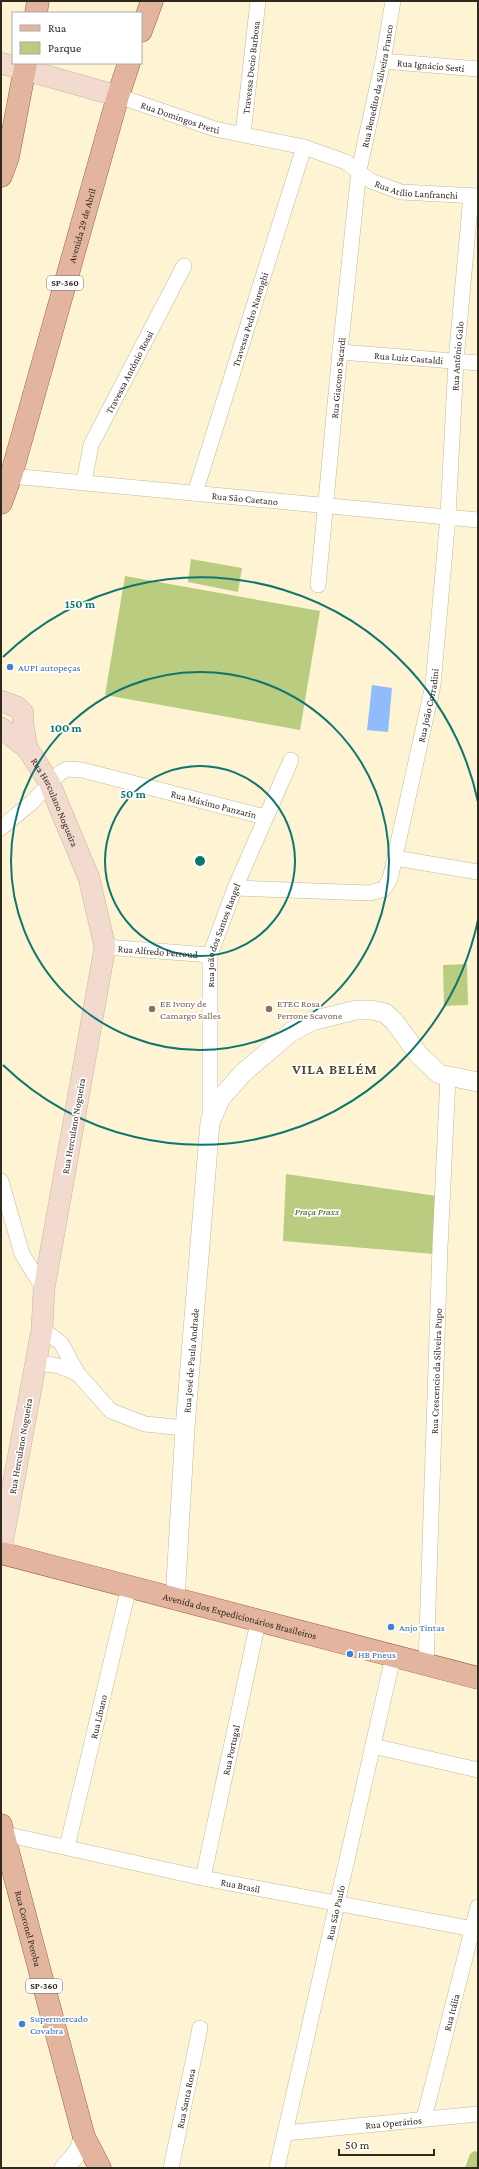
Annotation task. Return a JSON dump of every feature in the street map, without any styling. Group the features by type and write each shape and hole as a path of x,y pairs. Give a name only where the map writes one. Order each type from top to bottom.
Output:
{"main road":[{"path":"36,12 38,1"},
{"path":"142,28 152,1"},
{"name":"Rua Domingos Pretti","path":"1,63 25,66 118,96"},
{"name":"Avenida 29 de Abril","path":"1,503 11,476 118,96 129,64"},
{"path":"1,176 8,158 25,66"},
{"path":"1,701 17,707 23,713 23,725 27,748"},
{"path":"1,728 14,730 23,725"},
{"name":"Rua Herculano Nogueira","path":"1,728 27,748 50,782 89,878 105,947 44,1289 42,1329 1,1552"},
{"name":"Avenida dos Expedicionários Brasileiros","path":"1,1552 258,1622 478,1678"},
{"name":"Rua Coronel Peroba","path":"3,1829 84,2137 100,2168"}],"street":[{"name":"Travessa Decio Barbosa","path":"243,134 258,1"},
{"name":"Rua Benedito da Silveira Franco","path":"359,170 383,61 393,1"},
{"name":"Rua Ignácio Sesti","path":"383,61 478,69"},
{"name":"Rua Domingos Pretti","path":"118,96 215,129 304,147 346,162 359,170"},
{"name":"Travessa Pedro Narenghi","path":"195,493 304,147"},
{"name":"Rua Atílio Lanfranchi","path":"359,170 371,181 401,192 474,196"},
{"name":"Rua Giacono Sacardi","path":"318,585 359,170"},
{"name":"Rua Antônio Galo","path":"448,516 456,361 474,196"},
{"name":"Travessa Antônio Rossi","path":"84,482 91,445 184,266"},
{"name":"Rua Luiz Castaldi","path":"340,352 478,363"},
{"name":"Rua São Caetano","path":"11,476 478,520"},
{"name":"Rua João Corradini","path":"235,888 370,893 384,889 390,879 433,685 448,516"},
{"name":"Rua João dos Santos Rangel","path":"210,1122 210,955 235,888 291,760"},
{"name":"Rua Máximo Panzarin","path":"1,828 31,803 50,782 67,769 82,770 265,817"},
{"path":"395,858 478,872"},
{"name":"Rua Alfredo Perroud","path":"105,947 210,955"},
{"path":"210,1122 222,1098 243,1073 291,1032 312,1021 356,1010 372,1010 385,1013 394,1021 419,1055 430,1067 440,1074 448,1077 478,1082"},
{"name":"Rua Crescencio da Silveira Pupo","path":"426,1665 439,1263 448,1077"},
{"name":"Rua José de Paula Andrade","path":"175,1600 185,1428 210,1122"},
{"path":"1,1181 22,1254 44,1289"},
{"path":"42,1329 61,1343 78,1374 111,1411 146,1424 185,1428"},
{"path":"35,1364 47,1363 57,1365 78,1374"},
{"name":"Rua Líbano","path":"67,1847 129,1587"},
{"name":"Rua Portugal","path":"203,1878 258,1622"},
{"name":"Rua São Paulo","path":"277,2168 393,1657"},
{"path":"373,1746 478,1770"},
{"name":"Rua Brasil","path":"3,1829 67,1847 203,1878 475,1930"},
{"name":"Rua Itália","path":"424,2118 475,1930 478,1907"},
{"name":"Rua Santa Rosa","path":"171,2168 200,2028"},
{"name":"Rua Operários","path":"285,2133 424,2118 478,2114"},
{"path":"72,2166 84,2137"}],"green space":[{"path":"191,559 242,568 238,592 188,582"},
{"path":"125,576 320,611 300,730 105,695"},
{"path":"467,964 468,1005 444,1006 443,965"},
{"name":"Praça Praxx","path":"286,1174 437,1196 434,1254 283,1241"},
{"path":"474,2151 478,2152 478,2168 465,2168 470,2154"}],"water":[{"path":"372,685 392,688 388,732 367,730"}],"place":[{"name":"AUPI autopeças","path":"10,667"},
{"name":"EE Ivony de Camargo Salles","path":"152,1009"},
{"name":"ETEC Rosa Perrone Scavone","path":"269,1009"},
{"name":"Anjo Tintas","path":"391,1627"},
{"name":"HB Pneus","path":"350,1654"},
{"name":"Supermercado Covabra","path":"22,2024"}],"district":[{"name":"VILA BELÉM","path":"335,1069"}]}
